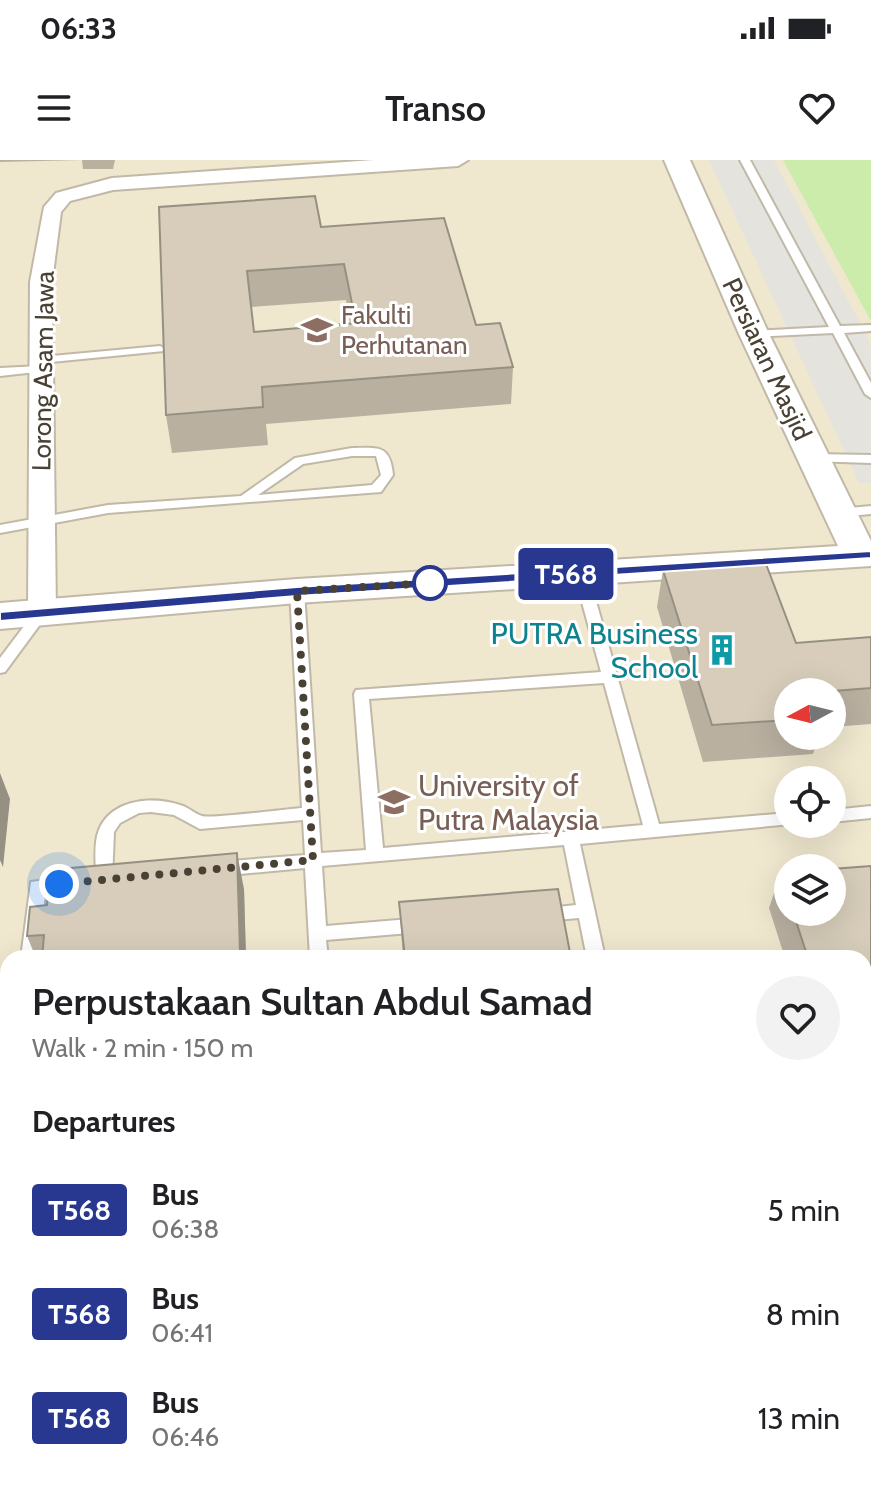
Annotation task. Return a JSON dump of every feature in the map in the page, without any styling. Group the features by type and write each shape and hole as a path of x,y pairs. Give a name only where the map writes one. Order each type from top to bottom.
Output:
{"street":[{"name":"Lorong Asam Jawa","path":"42,612 41,282 51,211 63,197 112,184 313,166 458,160"},
{"name":"Persiaran Masjid","path":"677,160 838,513 866,555"},
{"path":"0,616 297,591 866,555"}],"lane":[{"path":"745,160 871,394"},
{"path":"754,334 871,328"},
{"path":"0,372 160,349"},
{"path":"0,529 108,509 244,500 376,489 387,475 386,464 380,452 367,451 299,461 244,500"},
{"path":"813,458 871,459"},
{"path":"838,513 871,510"},
{"path":"581,573 653,831"},
{"path":"297,591 319,950"},
{"path":"0,668 42,612"},
{"path":"375,855 361,694 610,677"},
{"path":"31,950 37,887 111,879 106,831 123,815 135,809 164,805 178,808 200,823 310,813"},
{"path":"846,815 871,812"},
{"path":"194,871 774,820"},
{"path":"571,838 594,950"},
{"path":"523,916 586,911"},
{"path":"318,934 444,923"}],"shaded area":[{"name":"University of Putra Malaysia","path":"0,160 871,160 871,950 0,950"},
{"path":"709,160 774,160 871,344 871,483 859,483"}],"green space":[{"path":"783,160 871,160 871,321"}],"building":[{"path":"315,196 321,227 444,218 476,325 500,323 513,367 262,387 263,407 166,415 159,207","holes":["344,264 356,323 254,332 247,271"]},
{"path":"766,564 796,643 871,637 871,688 846,690 846,678 774,678 774,721 712,725 663,570"},
{"path":"237,853 240,950 43,950 44,935 27,936 30,907 47,905 49,870"},
{"path":"871,866 871,950 805,950 798,926 846,926 846,868"},
{"path":"558,889 569,950 404,950 399,902"}],"bus line":[{"name":"T568","path":"0,616 297,591 871,555"}],"place":[{"name":"Fakulti Perhutanan","path":"317,330"},
{"name":"PUTRA Business School","path":"722,650"},
{"name":"University of Putra Malaysia","path":"394,802"}],"route":[{"path":"59,884 313,860 297,591 430,583"}]}
